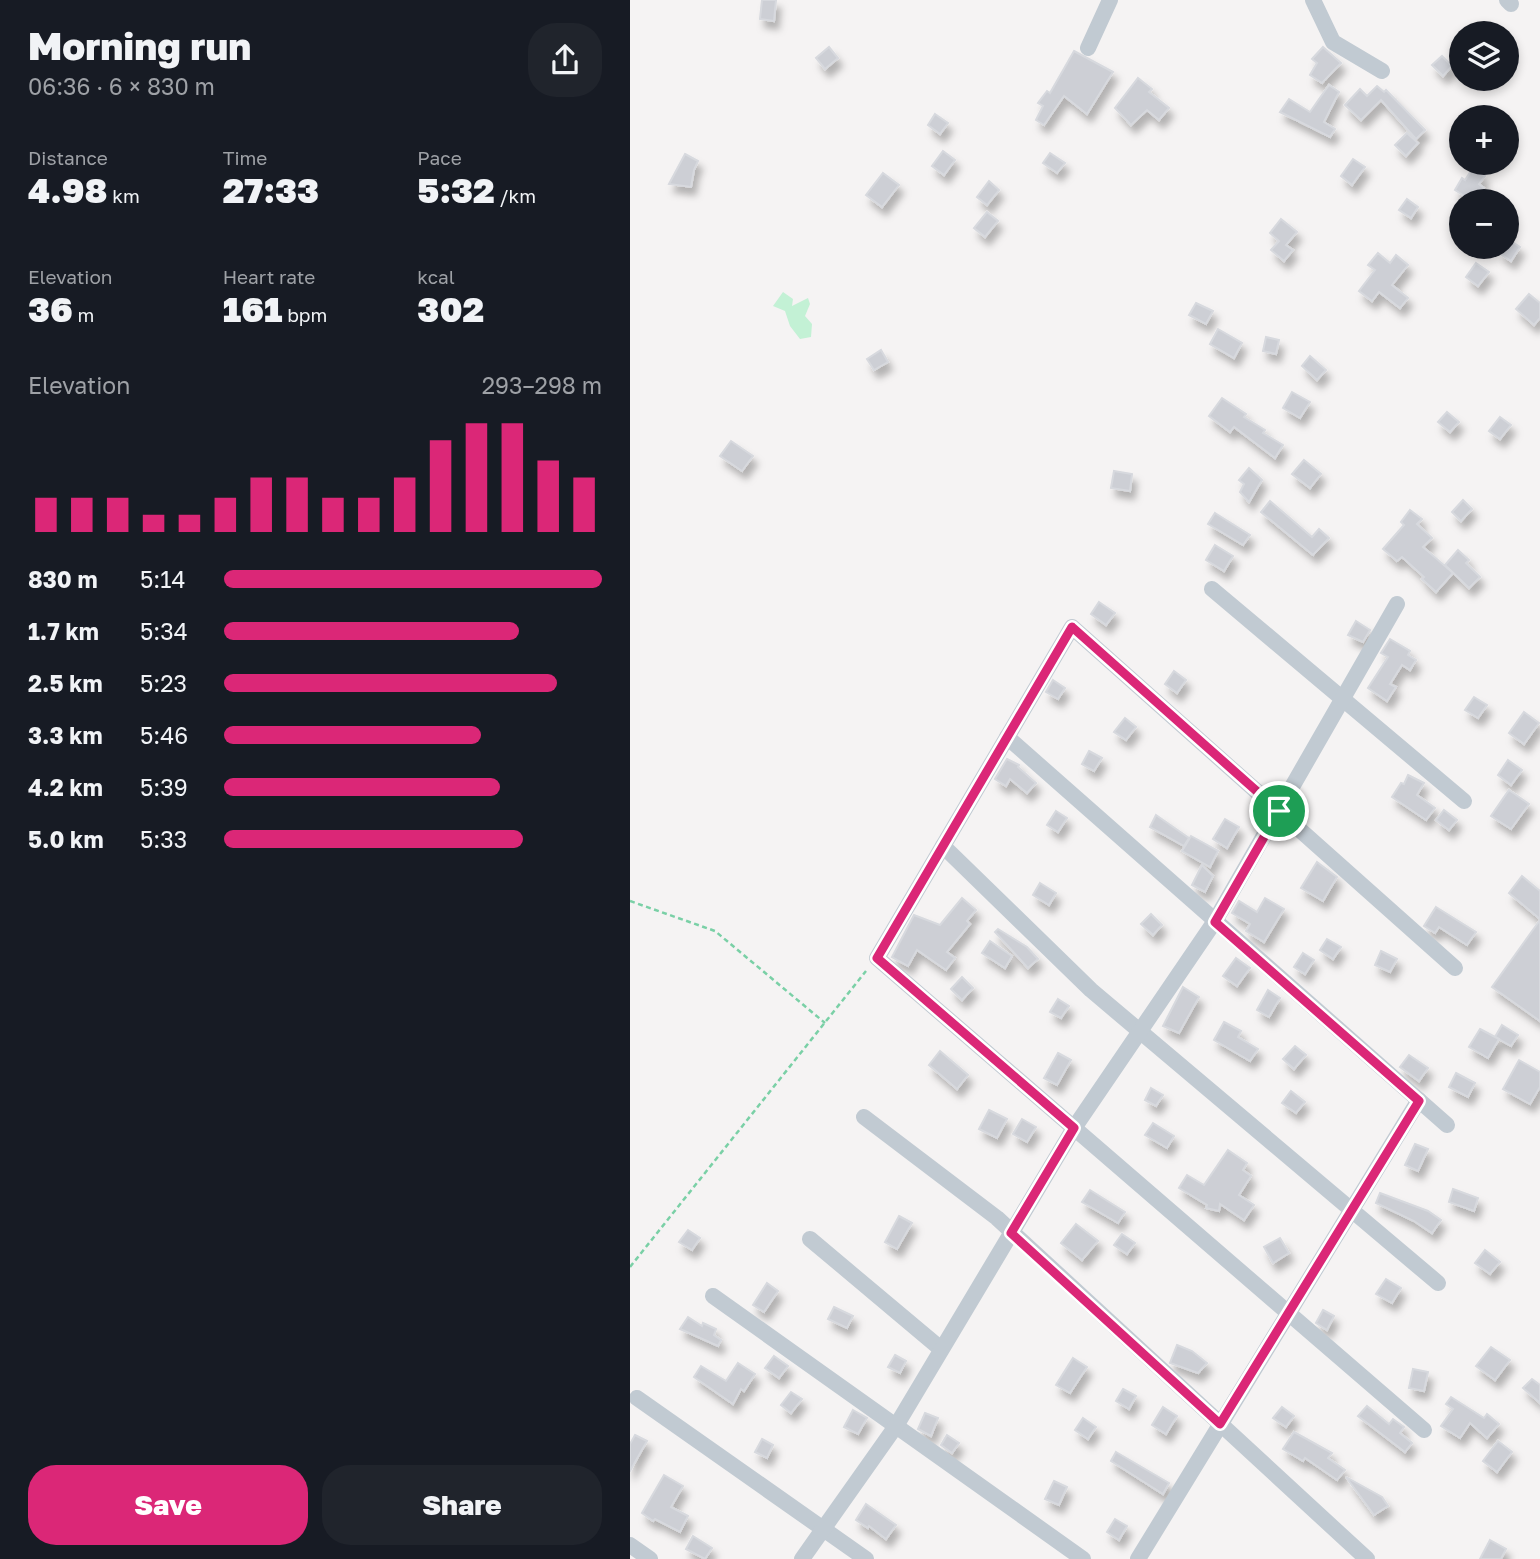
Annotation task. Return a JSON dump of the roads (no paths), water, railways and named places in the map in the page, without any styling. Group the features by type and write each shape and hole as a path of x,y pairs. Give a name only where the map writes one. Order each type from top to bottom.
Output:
{"street":[{"path":"1088,48 1110,0"},
{"path":"1313,0 1334,43 1382,71"},
{"path":"1212,589 1464,800"},
{"path":"802,1559 896,1426 1074,1128 1215,922 1397,604"},
{"path":"1424,1430 877,958 1072,627 1455,968"},
{"path":"1007,737 1447,1125"},
{"path":"943,846 1091,990 1438,1283"},
{"path":"1138,1559 1419,1101"},
{"path":"864,1117 997,1218 1367,1559"},
{"path":"810,1239 942,1349"},
{"path":"713,1296 1083,1559"},
{"path":"637,1398 866,1559"},
{"path":"630,1545 650,1559"}]}
